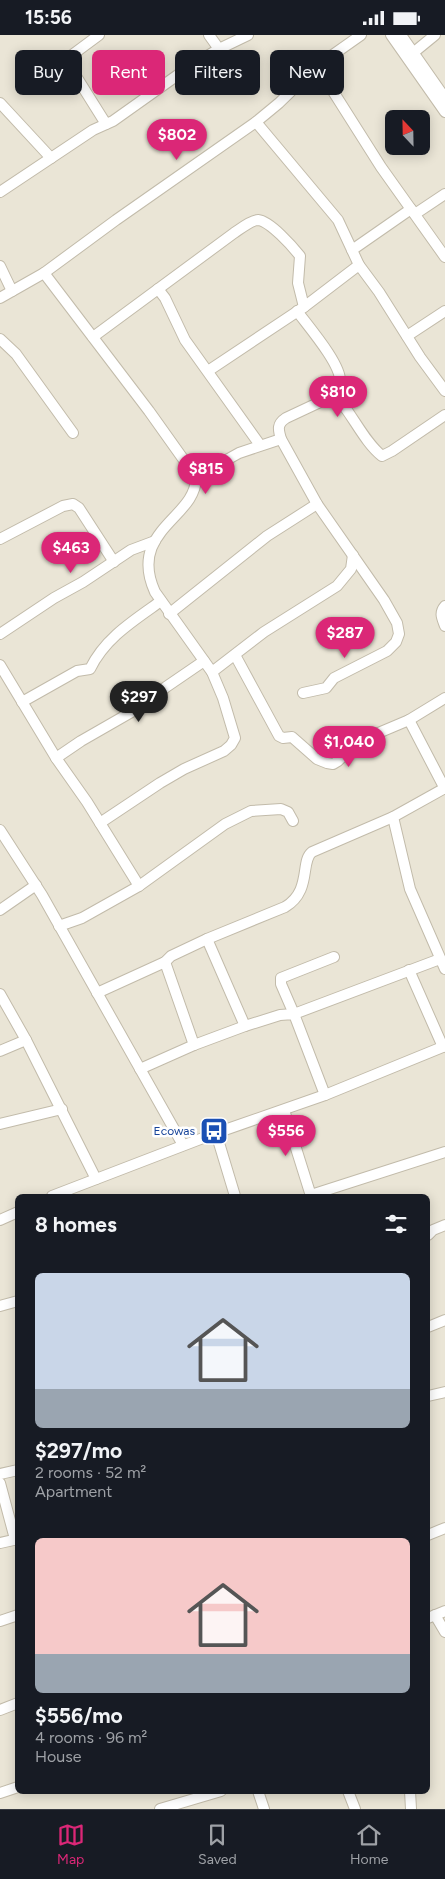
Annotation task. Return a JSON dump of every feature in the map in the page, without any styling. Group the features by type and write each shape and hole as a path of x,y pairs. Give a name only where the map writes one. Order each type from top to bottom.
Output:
{"street":[{"path":"98,35 72,55 69,60 74,73 106,124"},
{"path":"209,35 219,49"},
{"path":"0,192 219,49 248,35"},
{"path":"339,50 360,35"},
{"path":"391,35 445,111"},
{"path":"401,35 445,98"},
{"path":"413,53 435,35"},
{"path":"0,298 44,273 256,122 287,95"},
{"path":"335,95 363,139 445,257"},
{"path":"0,103 51,158"},
{"path":"256,122 338,220 359,265 445,391"},
{"path":"352,250 413,211 445,194"},
{"path":"93,337 234,233 255,221 260,220 279,235 300,256 298,283 301,309 337,368 340,381 335,395 282,421 278,427 281,439 317,504 384,600 397,623 400,634 396,642 387,651 334,678 326,688 303,693"},
{"path":"208,371 301,309 359,265"},
{"path":"0,266 12,291"},
{"path":"44,273 196,477 194,492 190,499 161,531 155,541 148,568 150,581 161,601 212,672 223,698 235,737 231,745 224,751 184,769 100,823"},
{"path":"158,289 165,298 185,340 260,445"},
{"path":"407,336 445,311"},
{"path":"0,339 16,354 73,433"},
{"path":"335,395 357,423 372,447 382,456 445,415"},
{"path":"196,477 239,453 281,439"},
{"path":"0,539 63,506 73,503 79,508 114,562"},
{"path":"169,614 267,536 317,504"},
{"path":"0,634 54,597 141,545 155,541"},
{"path":"212,672 264,632 328,593 351,569 353,555"},
{"path":"351,569 362,569"},
{"path":"22,702 77,671 88,671 100,651 112,638 161,601"},
{"path":"445,606 441,616 445,626"},
{"path":"235,655 279,736 283,739 292,737 312,755 327,763 333,764 338,761 357,742 409,720 445,698"},
{"path":"56,759 81,741 142,706 204,661"},
{"path":"0,665 56,759 87,802 139,886"},
{"path":"97,993 166,962 171,956 207,939 289,905 303,886 309,855 392,817 445,788 409,720"},
{"path":"59,926 82,919 139,886 225,823 251,811 281,809 288,812 293,821"},
{"path":"392,817 410,889 445,969"},
{"path":"0,830 36,885 183,1145"},
{"path":"0,910 36,885"},
{"path":"207,939 245,1027"},
{"path":"325,1095 281,984 281,978 334,957"},
{"path":"140,1069 194,1045 280,1015 294,1014 440,959"},
{"path":"166,962 194,1045"},
{"path":"57,1194 183,1145 325,1095 444,1047 409,970"},
{"path":"1,999 26,1040 96,1179"},
{"path":"0,1051 26,1040"},
{"path":"0,1124 62,1109"},
{"path":"284,1110 310,1194"},
{"path":"216,1133 234,1194"},
{"path":"317,1194 445,1152"},
{"path":"0,1220 15,1213"},
{"path":"430,1233 445,1225"},
{"path":"0,1306 15,1302"},
{"path":"430,1326 445,1320"},
{"path":"430,1396 445,1393"},
{"path":"0,1474 15,1471"},
{"path":"0,1483 15,1536"},
{"path":"430,1534 445,1528"},
{"path":"0,1543 15,1539"},
{"path":"436,1615 445,1632"},
{"path":"0,1621 15,1616"},
{"path":"0,1710 15,1704"},
{"path":"0,1793 15,1788"},
{"path":"160,1809 211,1794"},
{"path":"259,1794 264,1809"},
{"path":"349,1794 355,1809"},
{"path":"410,1794 411,1809"}],"shaded area":[{"path":"0,35 445,35 445,1809 0,1809"}],"place":[{"name":"Ecowas","path":"214,1131"}]}
